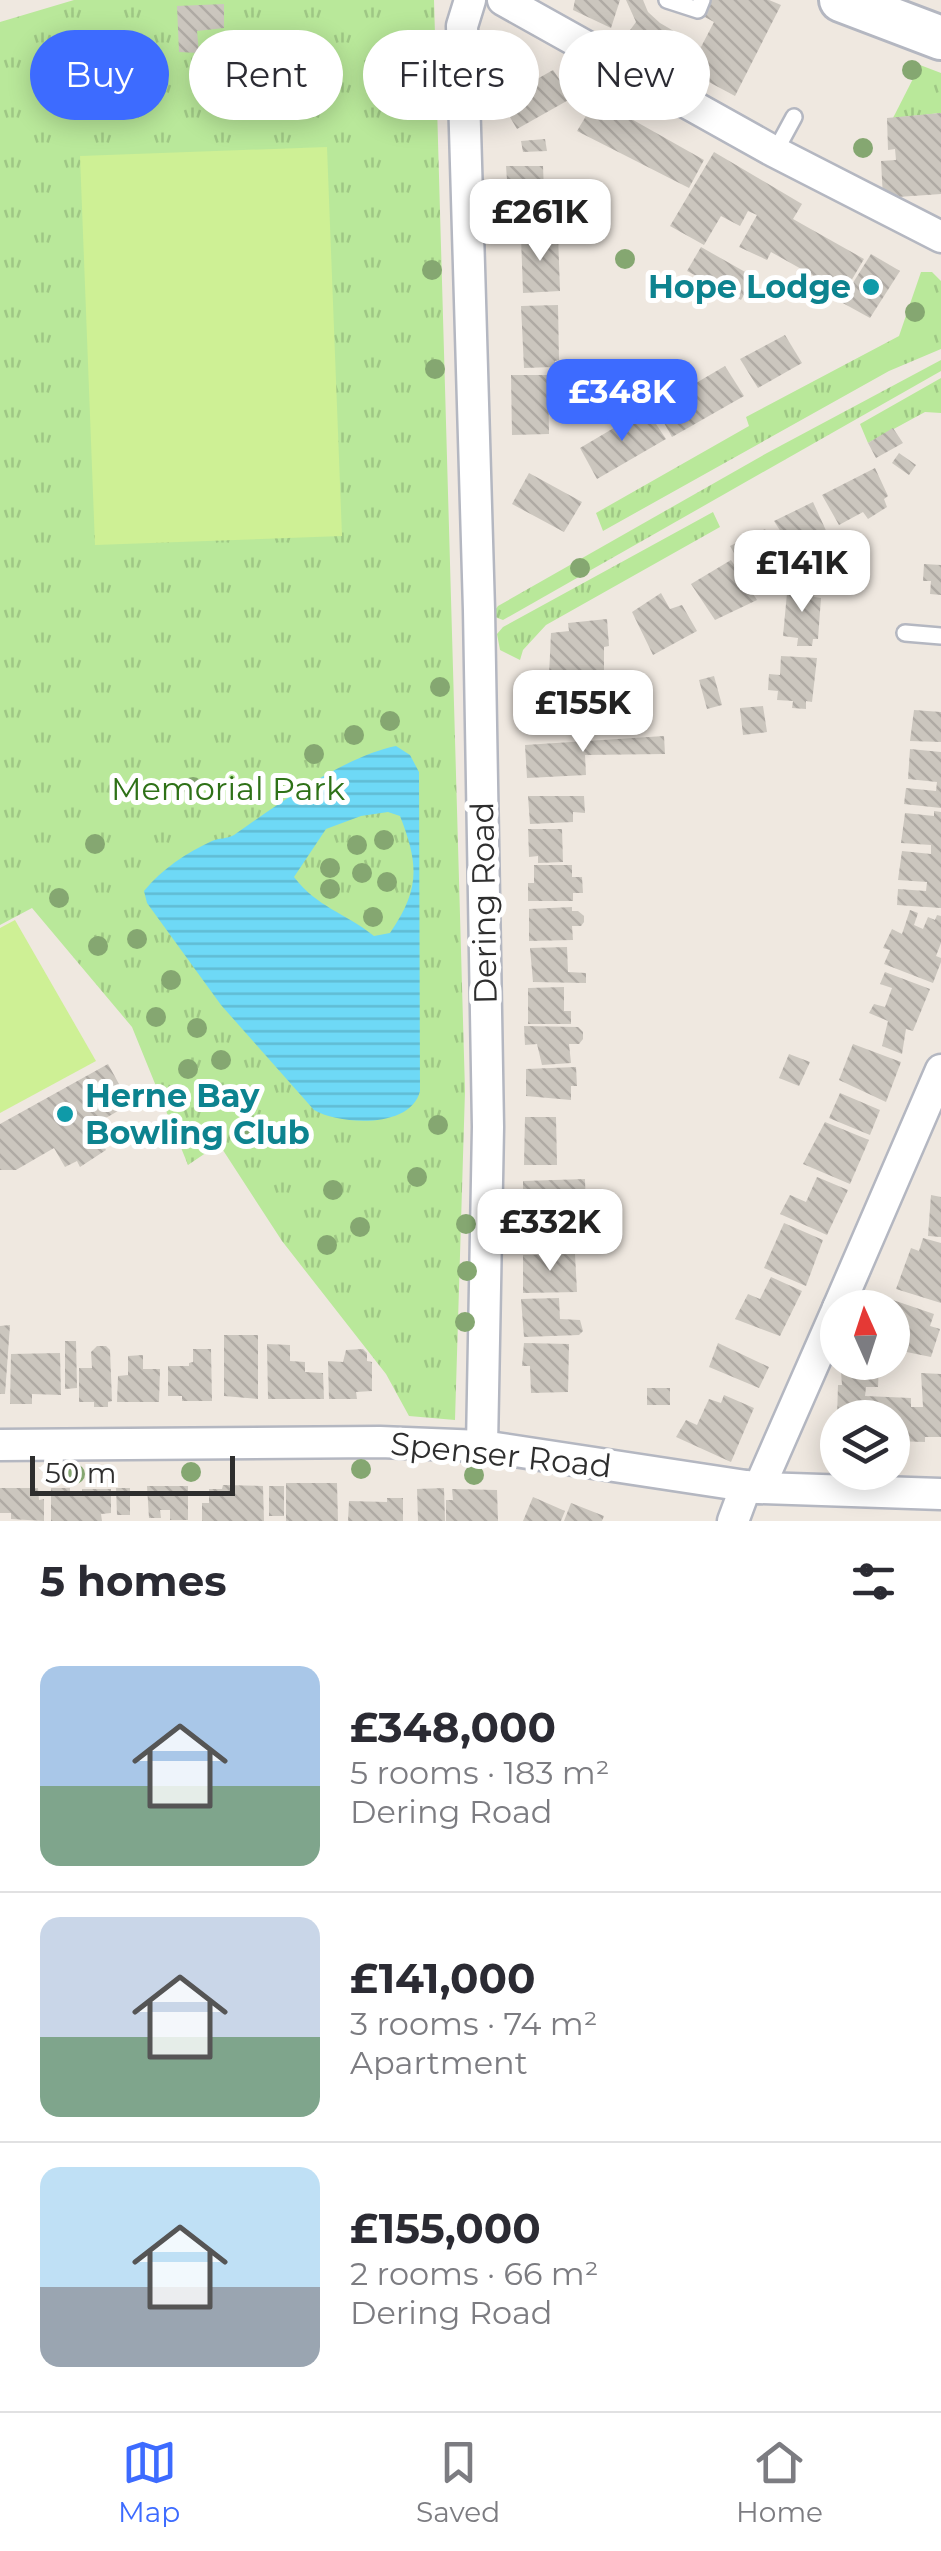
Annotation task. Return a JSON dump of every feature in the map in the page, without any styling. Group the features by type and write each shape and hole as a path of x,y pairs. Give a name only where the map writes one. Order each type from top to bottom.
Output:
{"street":[{"name":"Dering Road","path":"470,0 462,26 488,1127 482,1446"},
{"path":"503,0 775,152 941,237"},
{"path":"842,0 941,38"},
{"path":"846,1290 941,1070"},
{"path":"734,1521 820,1346"},
{"name":"Spenser Road","path":"0,1445 380,1442 482,1446 753,1487 941,1494"}],"lane":[{"path":"666,0 698,10 702,0"},
{"path":"775,152 794,117"},
{"path":"905,633 941,636"}],"green space":[{"name":"Memorial Park","path":"74,0 434,0 435,30 363,30 363,120 437,120 465,1091 455,1420 409,1416 386,1374 282,1241 219,1144 188,1165 132,1027 32,908 0,925 0,22"},
{"path":"920,65 941,73 941,113 893,118"},
{"path":"327,147 342,536 95,545 80,156"},
{"path":"921,272 932,272 941,281 941,349 889,371 603,531 596,513 749,426 746,417 899,336"},
{"path":"941,360 941,371 503,620 495,617 498,606 767,453"},
{"path":"941,378 941,413 925,412 868,443 860,424"},
{"path":"713,512 720,527 546,625 523,650 520,660 500,650 497,634 503,627"},
{"path":"15,920 96,1061 0,1113 0,928"}],"water":[{"path":"396,746 410,755 419,772 420,1091 403,1112 389,1118 357,1121 314,1110 221,1005 147,903 144,891 193,851 234,835 312,783","holes":["388,812 400,816 411,849 411,890 390,933 374,936 322,903 294,877 326,829 361,816"]}],"building":[{"path":"575,0 620,0 611,28 573,10"},
{"path":"626,0 643,0 648,12 672,30 630,30 636,22"},
{"path":"712,0 769,0 781,5 735,96 710,83 710,30 714,22 703,16"},
{"path":"224,4 224,28 189,30 189,52 179,52 177,6"},
{"path":"553,70 559,79 559,105 539,117 539,78"},
{"path":"941,113 941,194 883,198 881,161 896,160 895,149 888,150 887,118"},
{"path":"512,120 533,120 517,129"},
{"path":"584,120 633,120 704,160 689,188 577,131"},
{"path":"545,139 547,151 523,152 521,141"},
{"path":"714,152 802,204 793,219 864,259 844,293 771,252 767,260 739,247 757,215 748,211 740,226 721,216 704,245 670,226"},
{"path":"506,166 543,166 544,192 551,192 551,210 544,209 545,220 510,222"},
{"path":"572,213 573,228 547,229 547,215"},
{"path":"558,235 560,291 523,293 521,237"},
{"path":"701,247 754,277 741,300 687,271"},
{"name":"Hope Lodge","path":"871,254 900,271 870,318 841,302"},
{"path":"558,305 559,360 554,367 524,368 521,306"},
{"path":"785,335 802,363 758,388 740,359"},
{"path":"725,366 744,396 672,437 655,407"},
{"path":"511,375 548,375 549,434 512,435"},
{"path":"646,409 666,439 597,479 580,448"},
{"path":"893,428 903,443 876,458 868,443"},
{"path":"899,453 916,465 909,475 892,463"},
{"path":"875,468 888,496 884,499 887,507 868,519 863,512 839,525 822,495"},
{"path":"529,473 582,502 564,532 512,504"},
{"path":"813,502 839,559 817,571 803,549 795,554 774,521"},
{"path":"765,529 786,566 751,582 730,546"},
{"path":"731,560 757,600 715,620 691,584"},
{"path":"924,564 941,565 941,595 930,594 931,581 923,581"},
{"path":"791,585 815,587 814,597 821,598 818,639 813,639 812,646 797,646 798,638 783,636"},
{"path":"661,593 670,609 682,605 697,631 653,655 632,612"},
{"path":"607,619 609,646 604,647 604,672 549,675 551,633 569,631 568,623"},
{"path":"781,656 817,658 812,702 806,701 806,709 792,708 793,701 777,700 778,691 768,690 769,674 780,675"},
{"path":"714,676 722,705 707,709 699,680"},
{"path":"763,706 767,732 743,735 740,708"},
{"path":"914,710 941,712 941,742 910,741"},
{"path":"664,736 665,754 585,755 586,775 527,778 525,745"},
{"path":"910,749 941,752 941,808 904,804 906,788 936,791 937,782 908,779"},
{"path":"528,796 584,796 585,813 573,812 573,822 530,824"},
{"path":"934,811 941,812 941,908 897,905 898,889 926,891 927,882 898,880 902,851 931,854 931,845 901,843 905,813 934,816"},
{"path":"528,829 562,829 563,862 538,863 538,856 529,857"},
{"path":"534,865 572,865 572,877 582,877 583,893 573,893 573,901 528,901"},
{"path":"572,907 572,911 584,916 581,926 572,926 573,940 529,941 529,909"},
{"path":"910,910 918,913 914,925 923,929 928,917 935,920 937,915 941,916 941,943 936,956 941,962 933,983 884,964 890,950 883,948 892,929 902,934"},
{"path":"567,947 568,972 586,973 586,983 533,982 530,948"},
{"path":"885,972 930,989 913,1031 906,1029 902,1054 882,1046 888,1021 869,1013 874,1004 885,1007 892,988 880,984"},
{"path":"564,987 564,1011 571,1011 571,1024 528,1024 528,988"},
{"path":"524,1026 578,1027 583,1039 579,1044 569,1044 571,1063 542,1065 537,1044 525,1045"},
{"path":"853,1044 901,1062 886,1102 839,1080"},
{"path":"789,1054 810,1062 799,1086 779,1078"},
{"name":"Herne Bay Bowling Club","path":"108,1064 130,1104 92,1126 106,1150 80,1167 77,1161 65,1167 54,1148 16,1170 0,1170 0,1124"},
{"path":"576,1067 577,1086 571,1086 571,1100 526,1096 526,1069"},
{"path":"840,1093 880,1110 870,1135 829,1118"},
{"path":"525,1117 556,1117 557,1165 524,1165"},
{"path":"825,1122 869,1140 850,1184 803,1164"},
{"path":"817,1177 848,1190 827,1235 780,1214 790,1195 806,1202"},
{"path":"585,1179 586,1212 523,1214 523,1181"},
{"path":"931,1195 941,1197 941,1237 928,1236"},
{"path":"573,1216 576,1243 525,1245 523,1218"},
{"path":"784,1223 823,1240 806,1286 764,1268"},
{"path":"923,1238 941,1243 941,1303 910,1293 910,1290 896,1289 911,1248 919,1251"},
{"path":"575,1254 577,1292 523,1293 523,1255"},
{"path":"771,1277 802,1291 780,1336 735,1319 748,1294 760,1299"},
{"path":"559,1298 560,1319 580,1320 583,1331 579,1335 524,1337 521,1299"},
{"path":"910,1306 934,1314 930,1326 940,1329 931,1357 910,1353"},
{"path":"10,1325 5,1394 0,1394 0,1326"},
{"path":"224,1335 258,1335 258,1399 224,1396"},
{"path":"65,1341 76,1341 77,1388 65,1389"},
{"path":"524,1343 569,1344 568,1392 531,1393 530,1366 522,1366"},
{"path":"718,1343 769,1367 759,1388 709,1367"},
{"path":"267,1344 290,1345 290,1361 305,1362 305,1372 323,1373 324,1399 268,1399"},
{"path":"97,1346 110,1350 112,1401 108,1407 79,1402 79,1368 92,1368 91,1352"},
{"path":"193,1349 211,1349 212,1401 182,1401 182,1396 168,1396 168,1366 189,1366"},
{"path":"363,1349 367,1361 372,1362 372,1391 356,1392 357,1399 329,1399 328,1361 343,1362 346,1350"},
{"path":"60,1353 61,1395 32,1394 32,1404 10,1404 11,1354"},
{"path":"143,1355 143,1369 160,1369 159,1402 117,1402 118,1376 128,1375 128,1356"},
{"path":"921,1373 941,1374 941,1437 910,1442 910,1400 838,1400 838,1385 842,1385 842,1380 878,1380 878,1387 866,1387 865,1396 911,1398 911,1407 923,1407"},
{"path":"647,1388 670,1388 670,1405 647,1405"},
{"path":"724,1395 754,1408 731,1462 676,1437 686,1420 697,1425 709,1399 721,1403"},
{"path":"286,1483 337,1483 338,1521 286,1521"},
{"path":"223,1485 263,1486 264,1521 202,1521 202,1503 209,1503 209,1489 222,1489"},
{"path":"147,1486 188,1486 188,1520 170,1520 170,1510 160,1510 161,1518 149,1518"},
{"path":"269,1486 284,1486 284,1516 269,1516"},
{"path":"0,1488 38,1488 39,1500 44,1499 44,1521 11,1519 11,1513 0,1513"},
{"path":"51,1488 70,1488 70,1496 82,1495 82,1489 111,1489 111,1513 101,1514 102,1521 51,1521"},
{"path":"116,1488 130,1488 130,1515 117,1515"},
{"path":"444,1488 445,1521 418,1521 417,1489"},
{"path":"452,1489 497,1490 498,1521 446,1521 446,1500 453,1500"},
{"path":"533,1497 565,1511 561,1521 523,1521"},
{"path":"387,1498 403,1498 403,1521 348,1521 349,1501 387,1502"},
{"path":"571,1503 604,1516 602,1521 564,1521"}],"place":[{"name":"Hope Lodge","path":"871,287"},
{"name":"Herne Bay Bowling Club","path":"65,1114"}]}
